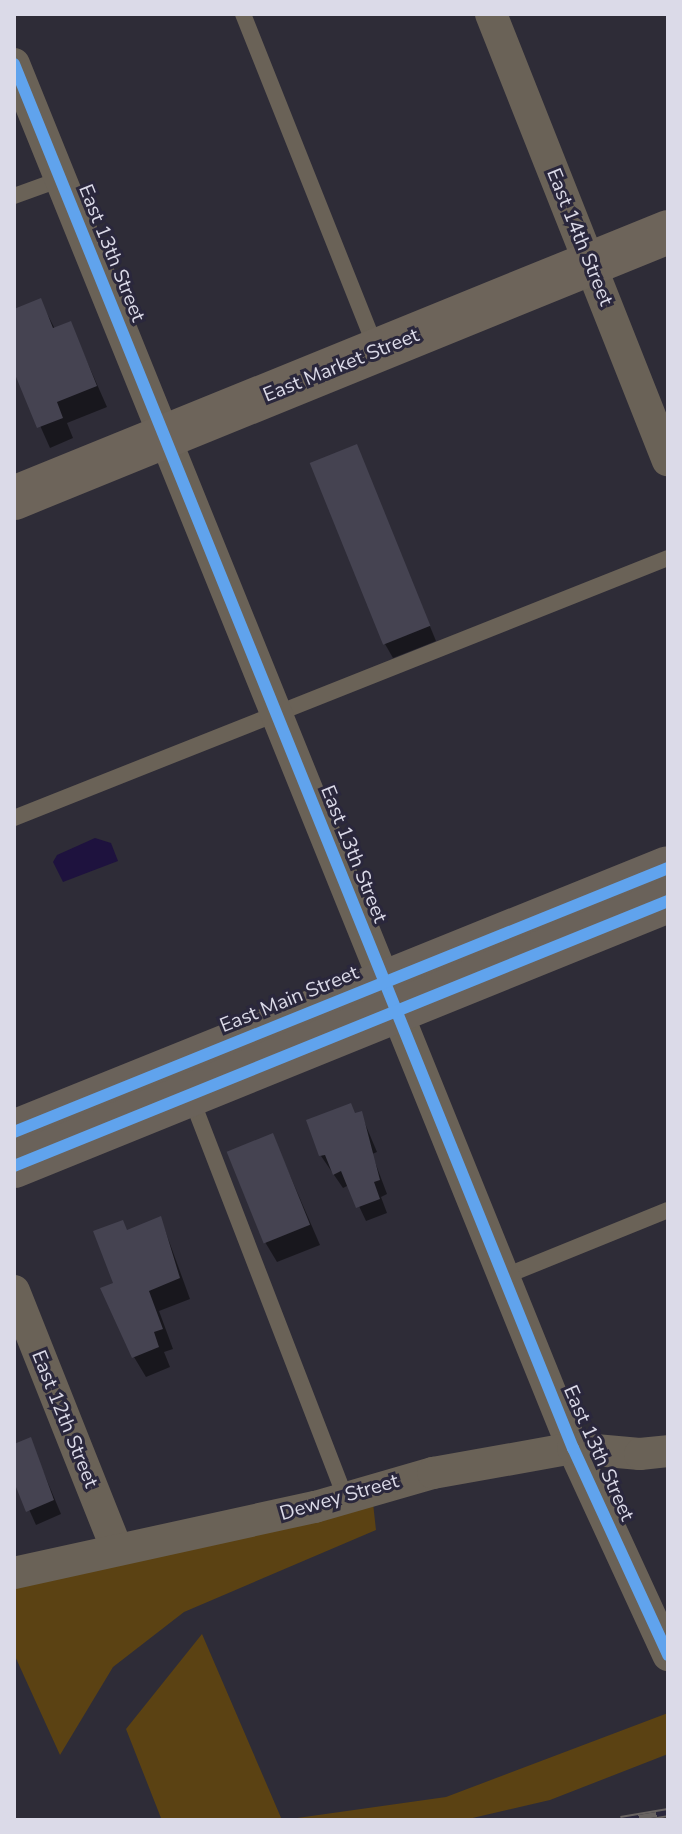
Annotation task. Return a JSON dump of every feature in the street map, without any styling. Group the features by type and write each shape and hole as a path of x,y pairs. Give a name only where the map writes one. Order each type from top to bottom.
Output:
{"main road":[{"name":"East Main Street","path":"14,1166 190,1095 390,997 668,868"},
{"name":"East Main Street","path":"14,1132 668,901"}],"street":[{"name":"East 14th Street","path":"491,14 668,460"},
{"name":"East 13th Street","path":"14,64 573,1448 668,1655"},
{"name":"East Market Street","path":"14,498 668,232"},
{"name":"East 12th Street","path":"14,1291 116,1547"},
{"name":"Dewey Street","path":"14,1573 433,1473 573,1448 640,1454 668,1451"}],"lane":[{"path":"243,14 376,350"},
{"path":"14,196 61,179"},
{"path":"14,818 543,612 668,558"},
{"path":"190,1095 345,1496"},
{"path":"503,1277 668,1210"}],"shaded area":[{"path":"95,838 111,843 118,861 63,882 53,862 57,855"},
{"path":"373,1503 376,1530 184,1612 113,1667 60,1755 14,1654 14,1586"},
{"path":"202,1634 282,1820 156,1820 161,1818 126,1729"},
{"path":"668,1713 668,1754 550,1800 464,1820 283,1820 446,1797"}],"building":[{"path":"41,298 53,328 71,321 97,386 57,402 63,418 37,428 14,372 14,309"},
{"path":"357,444 430,626 383,645 310,463"},
{"path":"351,1103 355,1113 362,1111 380,1180 374,1182 380,1199 356,1208 341,1171 333,1175 325,1155 319,1156 306,1120"},
{"path":"273,1133 310,1225 264,1244 227,1152"},
{"path":"161,1216 180,1278 149,1291 163,1329 154,1332 159,1347 132,1358 100,1288 113,1283 93,1231 123,1220 127,1230"},
{"path":"31,1437 54,1500 26,1512 14,1482 14,1444"}],"railway":[{"path":"621,1820 668,1812"}],"cycle path":[{"path":"14,64 573,1448 668,1655"},
{"path":"14,1132 668,868"},
{"path":"14,1166 668,901"}]}
